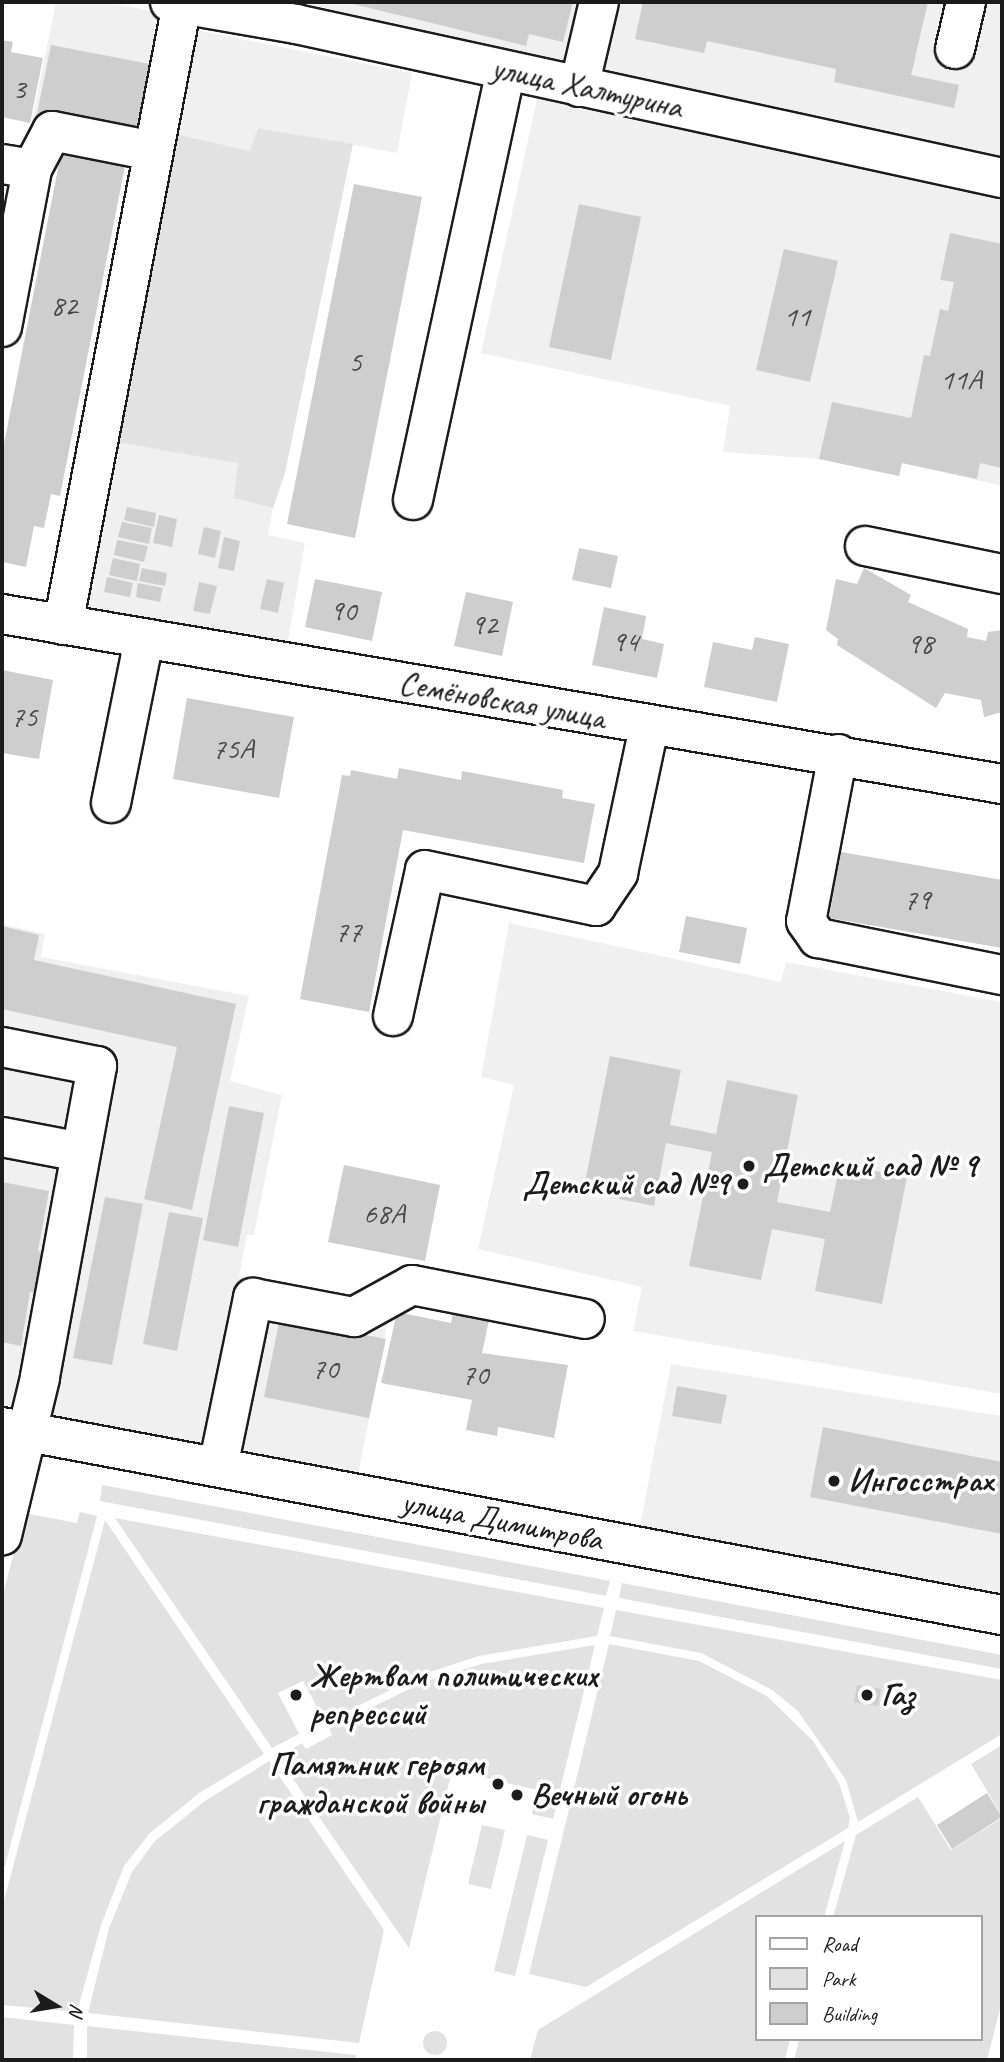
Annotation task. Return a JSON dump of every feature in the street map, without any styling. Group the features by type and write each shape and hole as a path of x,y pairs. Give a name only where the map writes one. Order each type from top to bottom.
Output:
{"street":[{"path":"579,87 599,2"},
{"path":"955,49 966,2"},
{"path":"63,625 153,150 176,3"},
{"name":"улица Халтурина","path":"176,3 298,13 506,71 1002,178"},
{"path":"413,500 506,71"},
{"path":"2,327 17,167 52,131 153,150"},
{"path":"865,545 1002,574"},
{"name":"Семёновская улица","path":"2,614 649,727 838,754 1002,785"},
{"path":"111,803 144,639"},
{"path":"393,1016 425,870 596,906 618,873 649,727"},
{"path":"838,754 806,920 818,939 1002,975"},
{"path":"2,1047 97,1066 80,1152 15,1429 2,1535"},
{"path":"2,1137 80,1152"},
{"path":"218,1467 253,1298 354,1317 412,1285 585,1319"},
{"name":"улица Димитрова","path":"15,1429 1002,1615"}],"shaded area":[{"path":"56,2 103,2 180,16 155,150 31,126"},
{"path":"1002,2 1002,486 902,463 899,476 819,459 723,452 730,406 481,353 546,59 304,3"},
{"path":"191,29 412,73 397,153 259,128 250,151 171,133"},
{"path":"109,441 239,463 234,498 273,508 268,535 305,543 287,647 78,611"},
{"name":"Детский сад № 9","path":"509,923 781,982 786,962 1002,1002 1002,1394 633,1331 642,1287 478,1249 514,1085 481,1077"},
{"path":"2,924 45,934 41,957 249,996 230,1081 282,1095 254,1235 247,1235 239,1277 390,1310 357,1481 2,1411"},
{"path":"671,1364 1002,1416 1002,1598 640,1525"}],"green space":[{"path":"258,128 353,144 285,473 273,508 234,498 238,463 109,441 171,133 250,151"},
{"path":"102,1485 610,1581 606,1596 100,1501"},
{"path":"80,1512 97,1516 2,1877 2,1598 24,1513 77,1523"},
{"path":"115,1518 604,1608 597,1636 479,1656 421,1675 325,1722 303,1681 278,1693 299,1734 272,1748"},
{"path":"105,1520 264,1754 199,1793 149,1834 124,1866 101,1925 77,2012 2,2005 2,1908"},
{"path":"622,1583 1002,1655 1002,1669 619,1598"},
{"path":"616,1610 1002,1680 1002,1734 858,1822 846,1780 798,1711 772,1690 701,1653 610,1636"},
{"path":"609,1644 699,1661 767,1696 813,1741 839,1783 850,1818 848,1828 586,1987 529,1974"},
{"path":"595,1645 553,1819 532,1814 537,1790 452,1770 409,1948 278,1757 302,1743 306,1749 332,1735 329,1728 424,1682 481,1664"},
{"path":"1002,1745 1002,1816 971,1764"},
{"path":"269,1761 384,1930 359,2043 88,2013 109,1928 132,1872 155,1841 205,1801"},
{"path":"918,1797 951,1850 1002,1818 1002,2001 987,2060 794,2060 799,2041 983,2041 983,1915 834,1915 856,1835"},
{"path":"482,1825 505,1830 491,1889 468,1884"},
{"path":"527,1835 548,1840 515,1976 494,1971"},
{"path":"845,1841 825,1915 755,1915 755,2041 790,2041 785,2060 530,2060 538,2030"},
{"path":"2,2017 74,2025 73,2060 2,2060"},
{"path":"87,2026 356,2055 355,2060 87,2060"},
{"path":"435,2031 444,2034 447,2043 444,2052 435,2055 426,2052 423,2043 426,2034"}],"building":[{"path":"345,2 573,2 563,42 529,34 526,46"},
{"path":"643,2 928,2 911,75 959,85 954,108 834,82 836,69 707,41 704,53 635,39"},
{"path":"2,40 13,42 11,52 43,58 30,123 2,117"},
{"path":"51,45 160,66 145,145 35,124"},
{"path":"63,143 127,156 60,496 51,494 44,528 34,526 26,567 2,562 2,454"},
{"path":"354,184 422,197 355,538 287,524"},
{"path":"579,204 641,217 611,360 549,347"},
{"path":"950,233 1002,244 1002,468 980,463 977,479 902,463 899,476 819,459 832,402 911,418 924,355 930,356 940,309 948,311 954,282 940,280"},
{"path":"784,249 838,261 810,382 756,370"},
{"path":"127,507 156,513 154,527 124,520"},
{"path":"159,515 177,519 172,547 153,543"},
{"path":"122,522 152,528 149,544 118,537"},
{"path":"204,527 221,531 215,558 198,554"},
{"path":"224,537 240,541 234,571 218,568"},
{"path":"117,540 148,546 144,562 114,555"},
{"path":"579,548 618,556 611,588 572,580"},
{"path":"113,558 140,564 137,581 109,575"},
{"path":"142,568 167,573 165,586 139,581"},
{"path":"864,568 911,595 908,602 968,629 967,637 986,641 988,632 1002,630 1002,712 984,717 981,700 945,693 936,708 837,645 838,639 826,630 836,579 857,584"},
{"path":"107,577 133,583 130,597 104,592"},
{"path":"267,579 284,583 278,613 260,609"},
{"path":"315,579 382,592 372,641 305,627"},
{"path":"199,582 217,586 210,614 193,611"},
{"path":"138,583 163,588 160,602 136,597"},
{"path":"466,592 513,602 502,656 454,646"},
{"path":"604,607 646,616 642,639 664,644 657,678 592,665"},
{"path":"755,637 789,644 777,702 704,687 713,642 752,650"},
{"path":"2,670 53,680 39,759 2,753"},
{"path":"187,698 294,717 279,798 173,779"},
{"path":"399,768 461,780 462,771 563,790 562,798 595,804 584,863 403,830 369,1012 300,999 342,775 350,776 351,770 397,779"},
{"path":"841,852 1002,880 1002,948 829,918"},
{"path":"686,916 747,928 740,964 679,952"},
{"path":"2,926 39,935 34,960 236,1004 192,1210 144,1199 177,1047 2,1009"},
{"name":"Детский сад №9","path":"610,1056 681,1070 670,1125 716,1134 727,1080 798,1095 777,1202 830,1212 840,1164 907,1177 882,1304 815,1291 825,1239 772,1229 761,1280 689,1266 712,1152 666,1143 654,1206 583,1192"},
{"path":"229,1106 264,1113 238,1247 203,1240"},
{"path":"344,1165 440,1185 425,1261 328,1242"},
{"path":"2,1182 49,1191 38,1251 48,1253 40,1294 30,1292 21,1346 2,1342"},
{"path":"105,1197 143,1204 112,1365 73,1358"},
{"path":"169,1212 203,1218 177,1351 143,1344"},
{"path":"397,1312 451,1323 453,1313 489,1320 482,1353 568,1365 554,1438 498,1427 497,1436 466,1430 472,1400 381,1383"},
{"path":"280,1318 386,1339 369,1418 264,1397"},
{"path":"677,1386 727,1395 721,1424 672,1416"},
{"path":"823,1427 1002,1462 1002,1534 810,1497"},
{"name":"Газ","path":"857,1685 881,1689 878,1706 854,1702"},
{"path":"987,1793 1002,1817 952,1849 937,1825"}],"place":[{"name":"Детский сад № 9","path":"749,1166"},
{"name":"Детский сад №9","path":"743,1184"},
{"name":"Ингосстрах","path":"834,1481"},
{"name":"Жертвам политических репрессий","path":"296,1695"},
{"name":"Газ","path":"867,1695"},
{"name":"Памятник героям гражданской войны","path":"498,1784"},
{"name":"Вечный огонь","path":"517,1795"}]}
